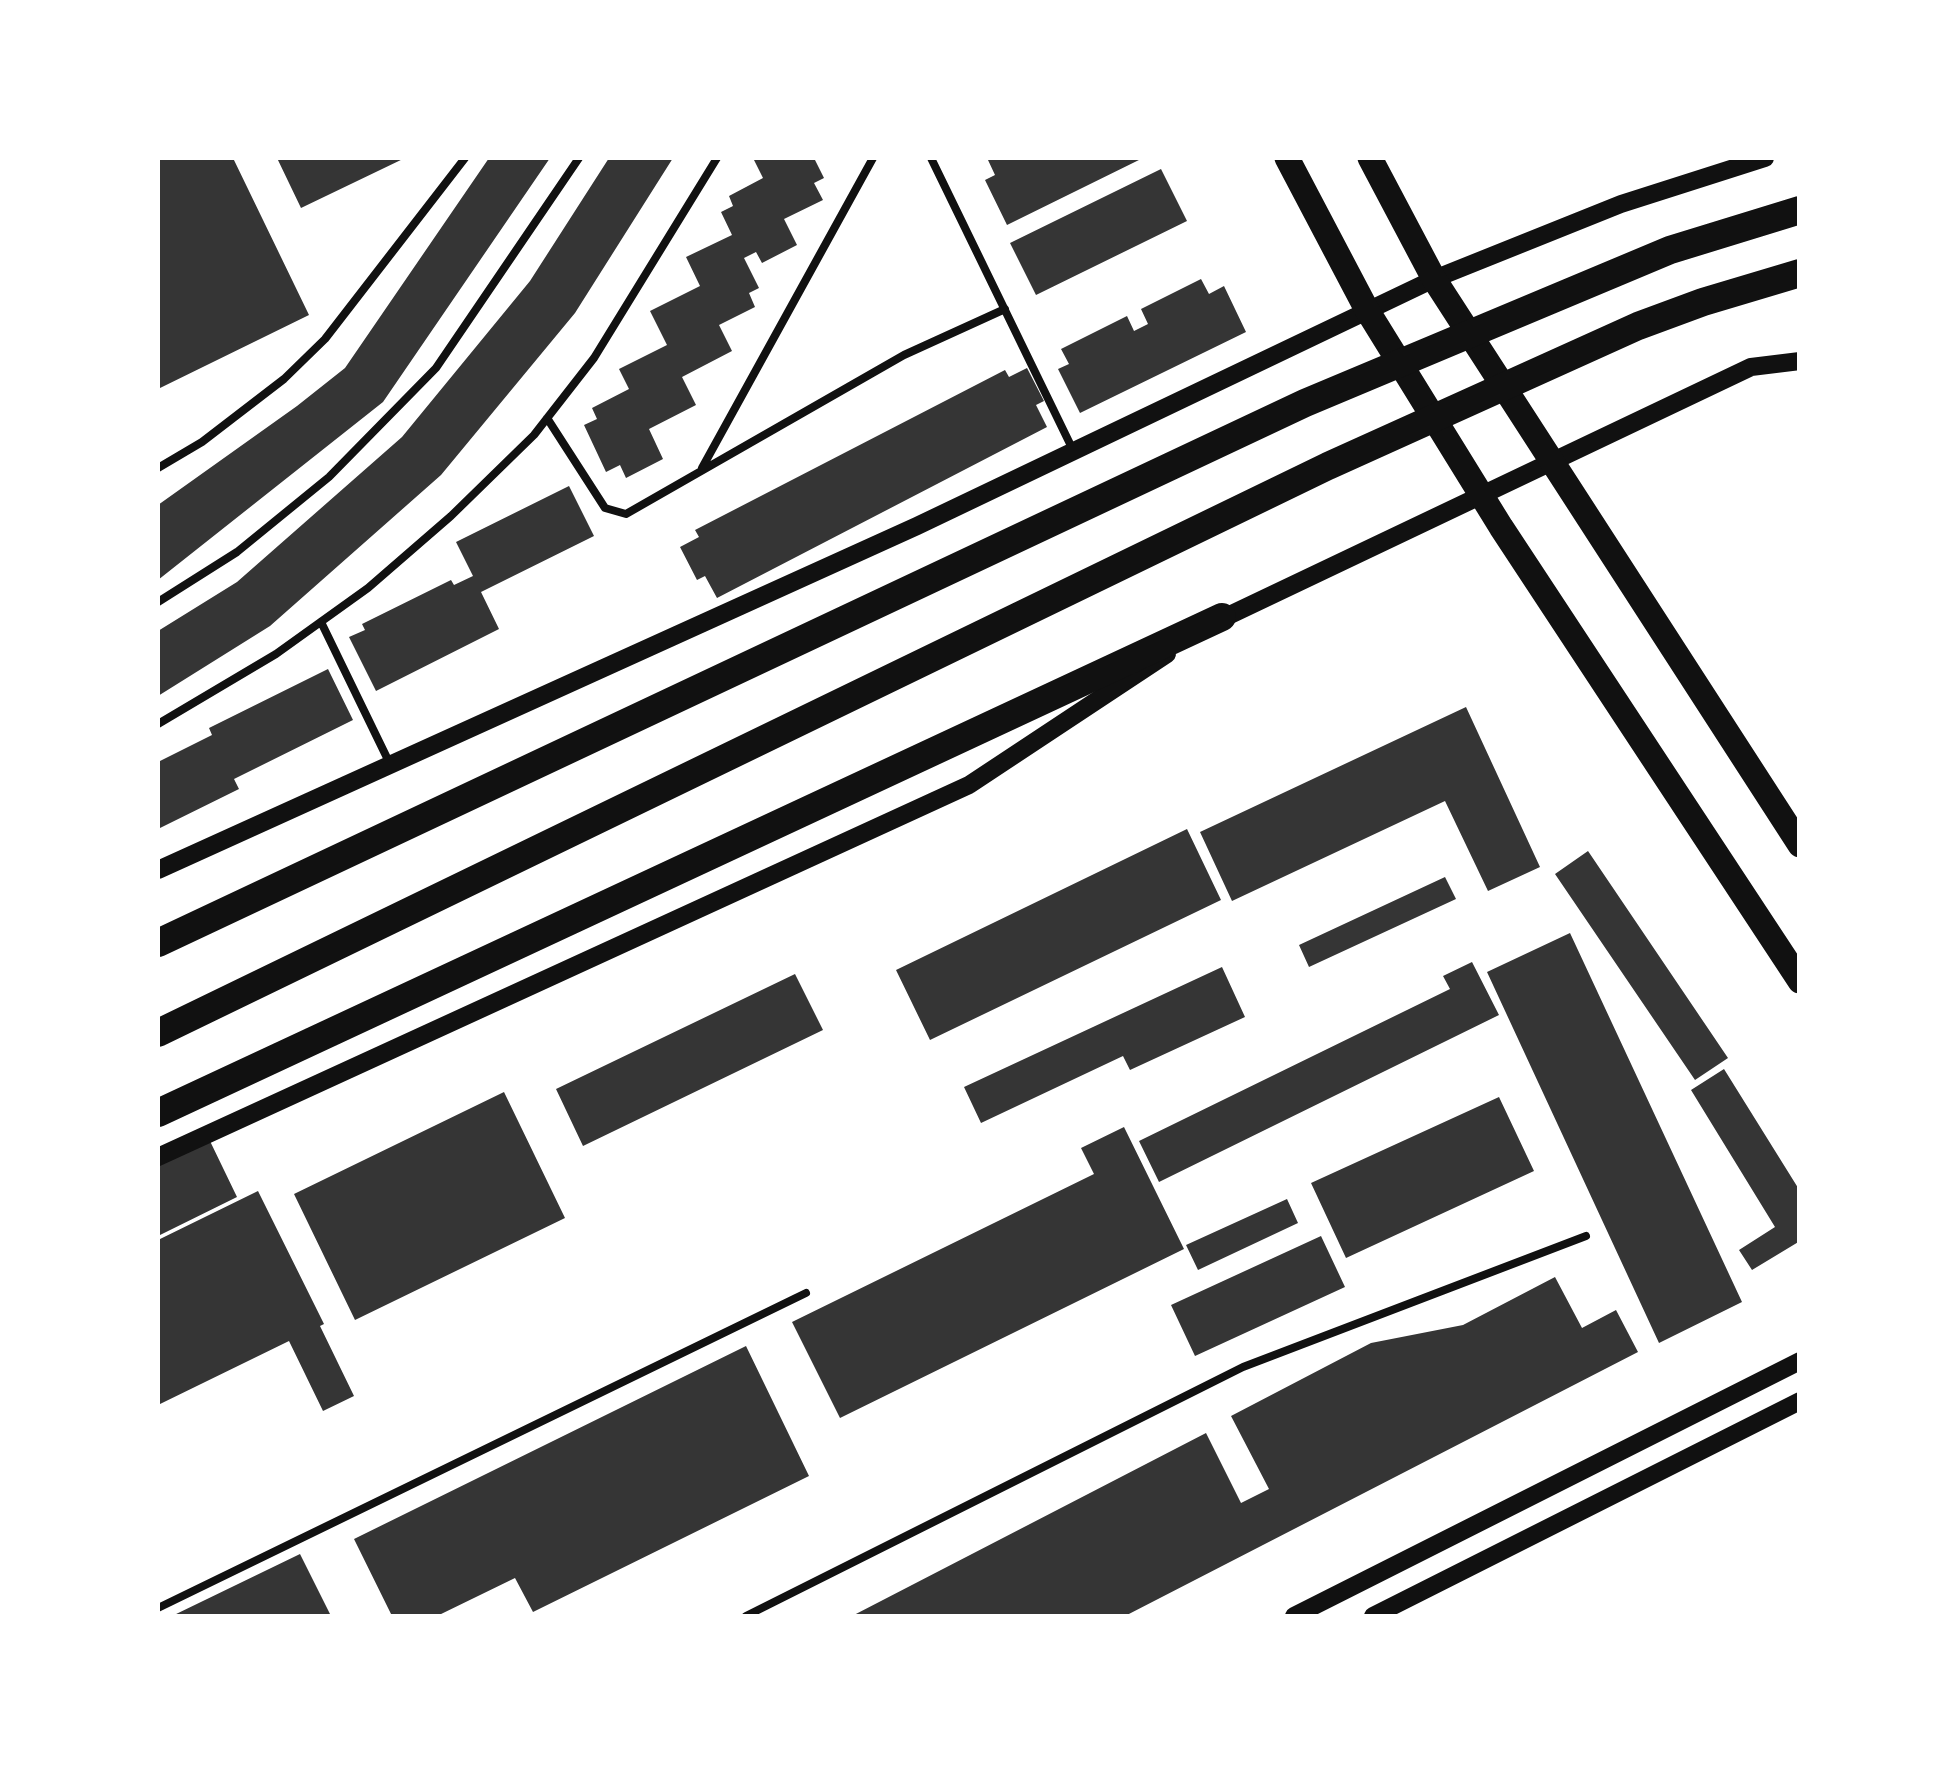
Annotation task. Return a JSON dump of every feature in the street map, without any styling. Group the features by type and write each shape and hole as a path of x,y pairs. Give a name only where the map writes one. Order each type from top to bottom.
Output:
{"highway":[{"path":"158,943 1305,403 1670,250 1800,210"},
{"path":"158,1033 1328,466 1638,326 1800,273"},
{"path":"158,1113 1222,618"}],"main road":[{"path":"1286,158 1367,310 1483,496 1800,981"},
{"path":"1370,158 1434,279 1800,846"}],"street":[{"path":"158,870 1074,451 1434,279 1621,204 1765,158"},
{"path":"158,1156 969,785 1222,618 1750,366 1800,361"},
{"path":"1294,1616 1800,1361"},
{"path":"1374,1616 1800,1401"}],"lane":[{"path":"158,468 202,442 284,379 325,339 465,158"},
{"path":"158,602 236,552 329,477 436,368 579,158"},
{"path":"158,724 276,654 368,588 534,436 594,358 717,158"},
{"path":"700,472 873,158"},
{"path":"932,158 1074,451"},
{"path":"547,418 605,508 626,514 904,355 1005,309"},
{"path":"320,622 390,764"},
{"path":"746,1616 1243,1368 1586,1236"},
{"path":"158,1608 806,1293"}],"building":[{"path":"158,158 233,158 309,315 158,389"},
{"path":"277,158 405,158 301,208"},
{"path":"489,158 550,158 383,402 158,580 158,505 345,368"},
{"path":"609,158 673,158 575,313 441,475 270,626 158,696 158,631 237,582 402,437 530,281"},
{"path":"753,158 814,158 824,178 814,183 823,200 784,219 797,245 762,263 756,252 744,258 759,288 749,293 755,307 719,325 732,351 682,377 696,405 649,429 663,459 626,478 620,465 606,472 584,425 597,419 592,408 629,389 619,369 667,345 650,311 700,286 686,257 732,235 721,212 733,206 729,196 763,178"},
{"path":"1143,158 1007,225 985,180 995,175 988,160"},
{"path":"1161,169 1187,221 1036,295 1010,243"},
{"path":"1201,279 1209,294 1224,286 1246,332 1080,413 1058,369 1069,364 1061,349 1127,316 1134,331 1148,324 1141,309"},
{"path":"1027,368 1044,401 1036,405 1047,427 717,598 705,576 697,580 680,547 699,537 695,530 1005,370 1009,377"},
{"path":"569,486 594,536 481,592 499,629 376,691 349,637 365,630 362,624 451,580 454,585 473,576 456,542"},
{"path":"328,669 353,720 234,779 239,789 158,829 158,762 212,735 209,728"},
{"path":"1466,707 1540,867 1488,891 1445,801 1232,901 1200,832"},
{"path":"1187,829 1221,900 930,1040 896,970"},
{"path":"1588,851 1728,1058 1695,1080 1555,874"},
{"path":"1445,877 1456,899 1309,967 1299,945"},
{"path":"1570,933 1742,1302 1659,1343 1487,972"},
{"path":"1472,962 1499,1015 1159,1182 1139,1141 1450,989 1443,976"},
{"path":"1222,967 1245,1017 1130,1070 1123,1056 981,1123 964,1087"},
{"path":"795,974 823,1030 583,1146 556,1089"},
{"path":"1724,1069 1800,1191 1800,1241 1752,1270 1739,1250 1775,1227 1691,1090"},
{"path":"504,1092 565,1218 355,1320 294,1194"},
{"path":"1499,1097 1534,1171 1346,1258 1311,1183"},
{"path":"1124,1127 1184,1249 840,1418 792,1322 1094,1174 1081,1148"},
{"path":"209,1139 237,1197 158,1236 158,1164"},
{"path":"258,1191 324,1324 320,1326 354,1396 323,1411 289,1341 158,1405 158,1240"},
{"path":"1287,1199 1298,1223 1198,1270 1186,1245"},
{"path":"1321,1236 1345,1287 1195,1356 1171,1305"},
{"path":"1555,1277 1582,1328 1616,1310 1638,1352 1125,1616 852,1616 1206,1433 1241,1503 1269,1489 1231,1416 1371,1343 1463,1325"},
{"path":"746,1346 809,1476 533,1612 515,1578 437,1616 392,1616 354,1539"},
{"path":"300,1554 331,1616 172,1616"}]}
